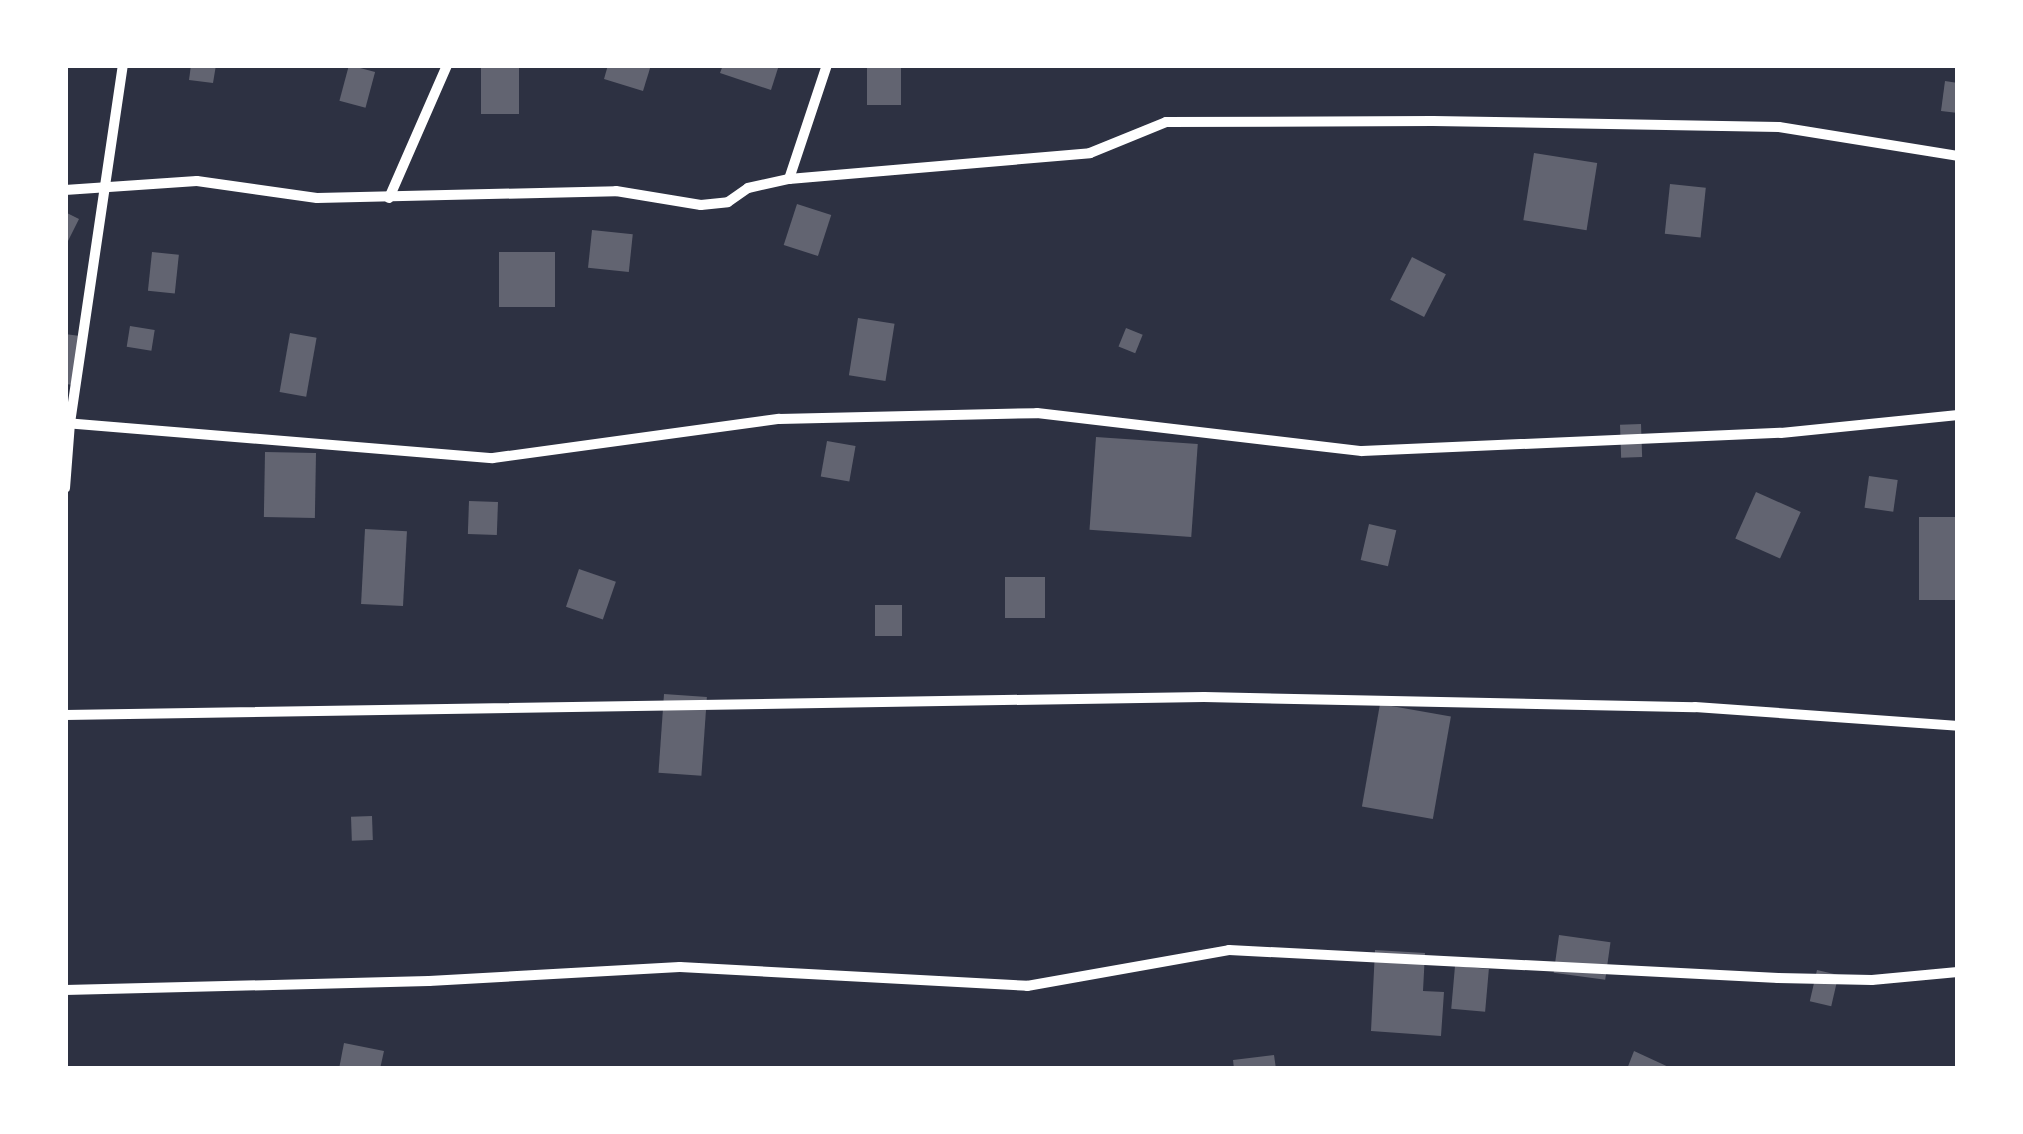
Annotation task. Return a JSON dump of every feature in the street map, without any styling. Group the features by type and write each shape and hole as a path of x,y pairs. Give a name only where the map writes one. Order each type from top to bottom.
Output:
{"street":[{"path":"65,488 68,423 122,65"},
{"path":"389,198 447,65"},
{"path":"788,179 827,65"},
{"path":"65,190 197,181 318,198 616,191 701,206 728,202 748,188 788,179 1090,153 1166,122 1434,120 1778,127 1958,156"},
{"path":"68,423 493,458 779,420 1038,413 1362,450 1781,433 1958,415"},
{"path":"65,716 1204,697 1695,707 1958,726"},
{"path":"65,990 429,981 680,967 1028,986 1229,950 1778,978 1872,980 1958,972"}],"building":[{"path":"191,65 216,65 213,83 189,80"},
{"path":"349,65 375,72 366,108 339,101"},
{"path":"481,65 519,65 519,114 481,114"},
{"path":"608,65 651,65 643,91 604,79"},
{"path":"723,65 779,65 771,90 720,73"},
{"path":"867,65 901,65 901,105 867,105"},
{"path":"1945,81 1958,83 1958,113 1941,111"},
{"path":"1534,153 1597,163 1587,230 1523,220"},
{"path":"1670,184 1706,188 1701,237 1665,234"},
{"path":"797,204 831,215 818,256 784,245"},
{"path":"65,212 79,219 65,247"},
{"path":"592,230 633,234 629,272 588,268"},
{"path":"152,252 179,255 175,294 148,291"},
{"path":"499,252 555,252 555,307 499,307"},
{"path":"1412,257 1446,274 1424,317 1390,300"},
{"path":"858,318 895,324 885,381 849,375"},
{"path":"130,326 155,330 151,351 127,347"},
{"path":"1126,328 1143,335 1135,353 1119,347"},
{"path":"290,333 317,338 306,397 280,392"},
{"path":"65,334 80,336 74,385 65,384"},
{"path":"1641,424 1642,457 1621,458 1620,425"},
{"path":"1096,437 1198,444 1191,537 1090,530"},
{"path":"827,441 856,446 849,481 821,476"},
{"path":"265,452 316,453 315,518 264,517"},
{"path":"1869,476 1898,480 1893,512 1865,508"},
{"path":"1756,492 1801,512 1780,559 1735,539"},
{"path":"469,501 498,502 497,535 468,534"},
{"path":"1919,517 1958,517 1958,600 1919,600"},
{"path":"1369,524 1396,530 1388,566 1361,560"},
{"path":"365,529 407,531 403,606 361,604"},
{"path":"579,569 616,582 603,620 566,607"},
{"path":"1005,577 1045,577 1045,618 1005,618"},
{"path":"875,605 902,605 902,636 875,636"},
{"path":"664,694 707,697 701,776 658,773"},
{"path":"1380,704 1451,717 1433,819 1362,806"},
{"path":"372,816 373,840 352,841 351,817"},
{"path":"1559,935 1610,942 1605,980 1554,973"},
{"path":"1375,950 1425,953 1423,991 1444,992 1441,1036 1371,1031"},
{"path":"1455,966 1489,969 1485,1012 1451,1009"},
{"path":"1817,970 1838,975 1831,1006 1810,1001"},
{"path":"344,1043 384,1051 380,1069 339,1069"},
{"path":"1634,1051 1673,1069 1627,1069"},
{"path":"1274,1055 1276,1069 1234,1069 1233,1060"}]}
